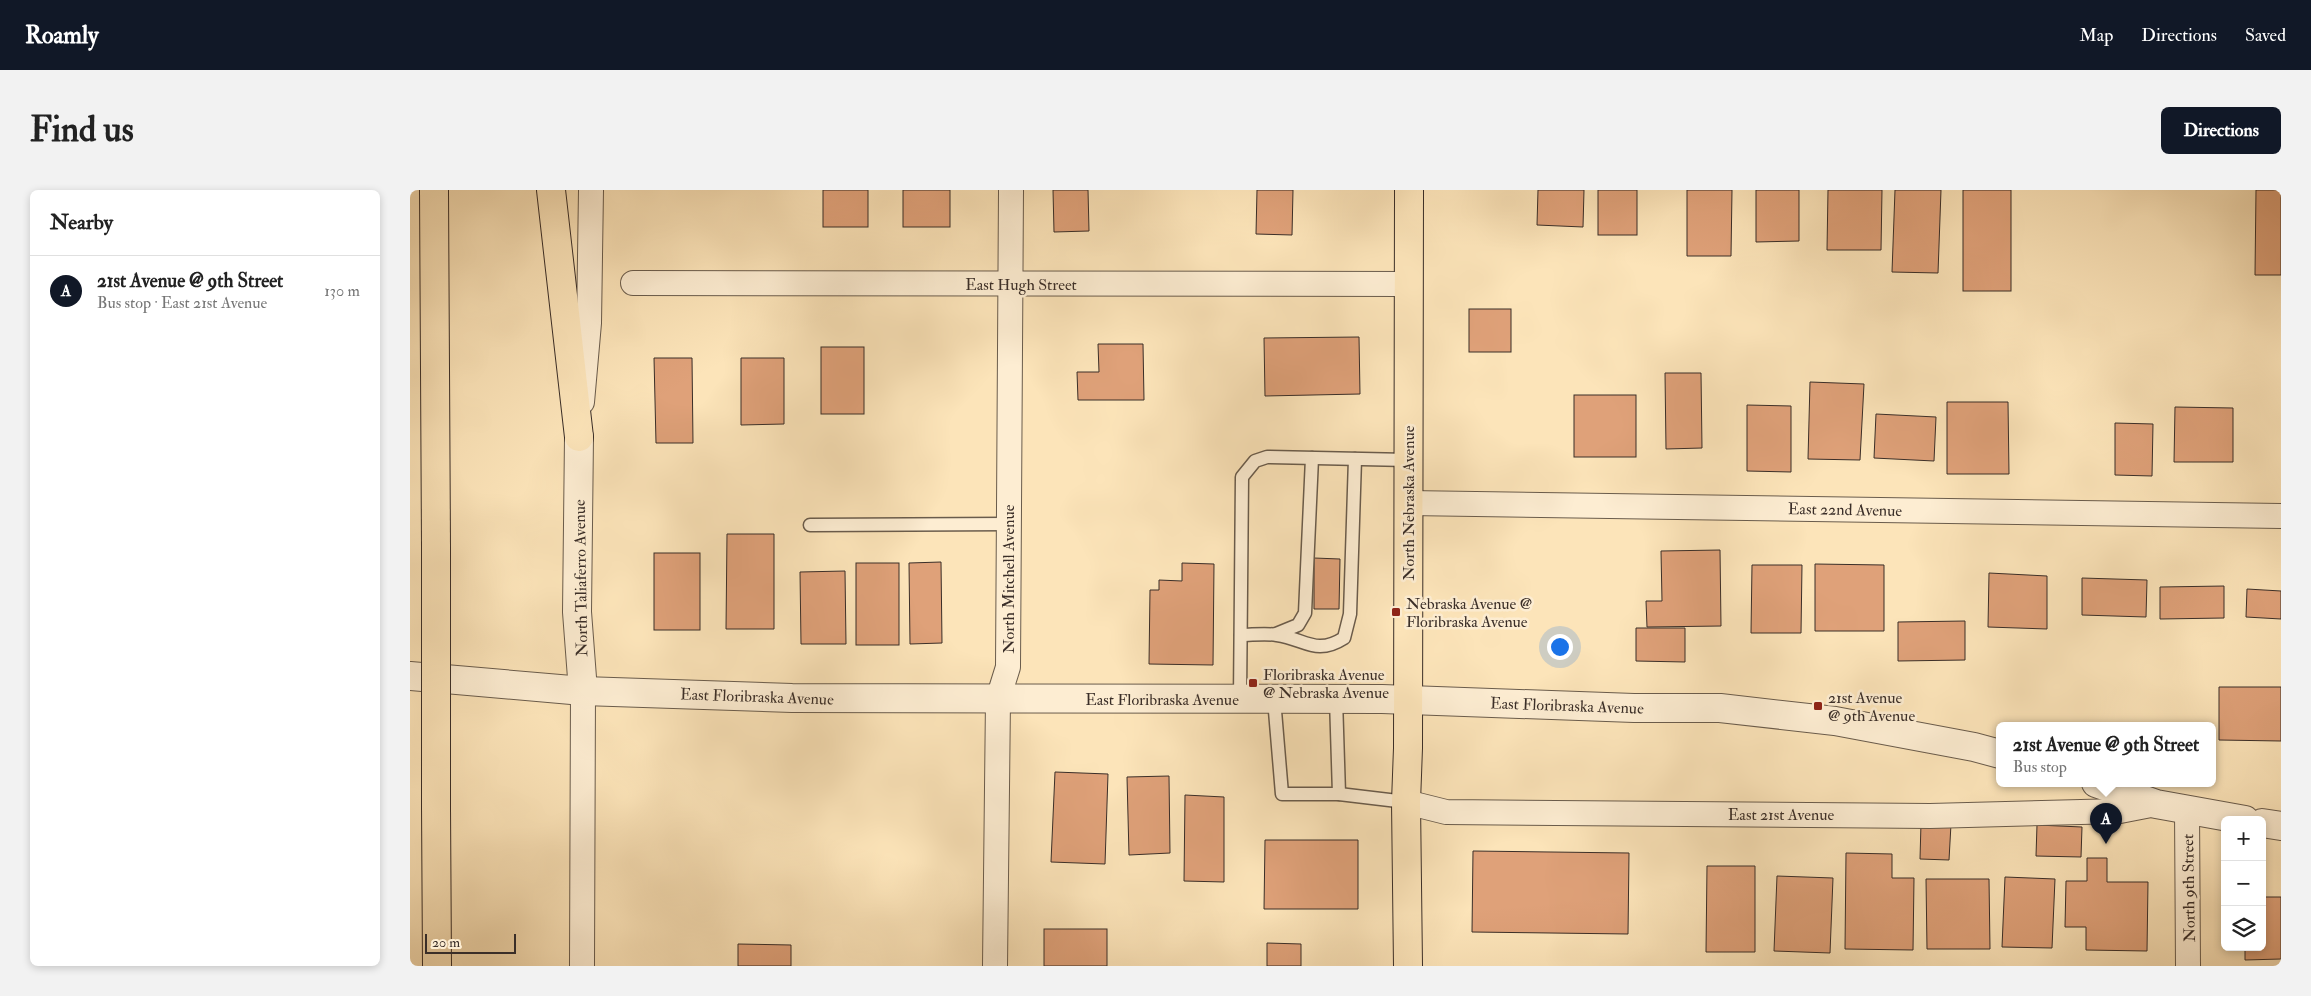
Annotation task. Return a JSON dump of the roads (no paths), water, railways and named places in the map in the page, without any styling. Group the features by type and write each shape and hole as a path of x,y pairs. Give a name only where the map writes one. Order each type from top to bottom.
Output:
{"main road":[{"path":"434,190 437,966"},
{"path":"551,190 579,436"},
{"name":"North Nebraska Avenue","path":"1408,966 1406,802 1409,190"}],"street":[{"name":"North Taliaferro Avenue","path":"582,966 583,691 577,612 579,436 589,323 591,190"},
{"name":"North Mitchell Avenue","path":"995,966 998,699 1008,667 1011,190"},
{"name":"East Hugh Street","path":"633,283 1408,284"},
{"name":"East 22nd Avenue","path":"1408,503 2281,516"},
{"name":"East Floribraska Avenue","path":"410,676 583,691 792,698 1408,699 1634,708 1720,708 1835,721 1974,747 1996,753"},
{"path":"2107,787 2156,804 2222,816"},
{"name":"East 21st Avenue","path":"1406,802 1446,812 1930,816 2120,811 2156,804"},
{"name":"North 9th Street","path":"2187,810 2188,966"},
{"path":"2266,824 2281,826"}],"lane":[{"path":"1240,699 1242,477 1255,461 1267,457 1408,460"},
{"path":"1241,636 1276,634 1298,625 1306,613 1312,458"},
{"path":"1276,634 1313,647 1332,646 1344,638 1350,614 1355,459"},
{"path":"810,525 1009,524"},
{"path":"1274,699 1282,794 1339,794 1406,802"},
{"path":"1336,699 1339,794"}],"place":[{"name":"Nebraska Avenue @ Floribraska Avenue","path":"1396,612"},
{"name":"Floribraska Avenue @ Nebraska Avenue","path":"1253,683"},
{"name":"21st Avenue @ 9th Avenue","path":"1818,706"},
{"name":"21st Avenue @ 9th Street","path":"2106,844"}]}
